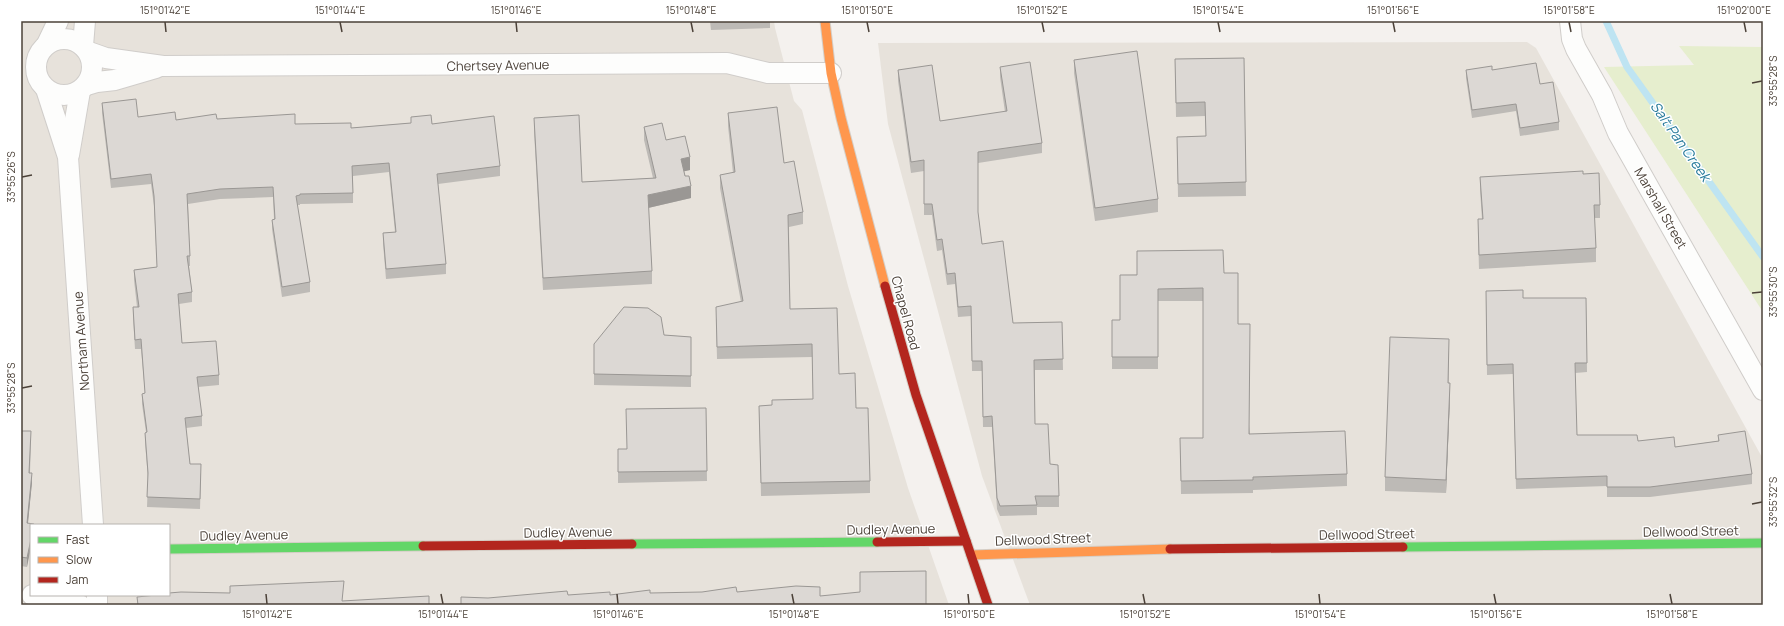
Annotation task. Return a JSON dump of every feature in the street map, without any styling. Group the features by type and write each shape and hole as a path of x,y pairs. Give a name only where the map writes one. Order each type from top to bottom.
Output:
{"street":[{"path":"21,53 44,47 59,39 68,38 76,41 86,49 92,60 93,69 84,88 64,96 54,94 35,83 36,63 44,47 58,21"},
{"path":"85,21 86,49"},
{"name":"Chapel Road","path":"826,21 831,73 850,158 898,336 916,395 988,605"},
{"name":"Marshall Street","path":"1570,21 1572,39 1576,49 1602,96 1618,133 1763,390"},
{"name":"Chertsey Avenue","path":"86,49 106,58 163,66 727,63 768,73 831,73"},
{"name":"Chertsey Avenue","path":"84,88 97,82 115,80 163,66"},
{"name":"Northam Avenue","path":"35,83 68,157"},
{"name":"Northam Avenue","path":"84,88 68,157 93,524"},
{"name":"Dudley Avenue","path":"170,549 966,541"},
{"name":"Dellwood Street","path":"971,555 1105,550 1763,543"},
{"path":"37,596 80,605"}],"shaded area":[{"path":"21,21 774,21 794,101 802,110 848,286 908,488 949,605 21,605"},
{"path":"1527,42 1536,48 1763,459 1763,605 1030,605 982,476 888,124 878,43"}],"green space":[{"path":"1679,46 1763,47 1763,312 1604,67 1694,65"}],"building":[{"path":"1137,51 1158,199 1095,208 1074,60"},
{"path":"1244,58 1246,182 1178,184 1177,137 1206,136 1205,102 1176,103 1175,59"},
{"path":"1030,62 1042,143 978,152 978,212 982,244 1003,241 1013,323 1062,322 1063,359 1034,360 1035,424 1048,424 1050,464 1058,465 1059,496 1035,496 1037,505 1000,506 997,498 992,416 983,417 982,361 972,361 971,306 958,307 955,273 947,274 942,239 937,240 932,204 924,204 924,160 911,162 898,70 932,65 940,121 1007,111 1000,67"},
{"path":"1536,63 1540,84 1553,82 1559,122 1520,128 1516,104 1472,110 1466,70 1492,66 1492,70"},
{"path":"136,99 138,117 175,112 176,120 216,114 217,119 295,114 295,124 351,123 351,128 411,123 411,117 431,115 432,124 494,116 500,166 437,174 446,264 386,269 383,233 396,232 389,163 352,166 353,193 300,194 296,196 310,282 282,287 272,220 275,219 273,187 220,189 187,194 190,256 187,256 192,292 178,294 182,343 216,341 219,375 197,377 202,416 185,418 190,464 201,464 200,499 147,497 148,473 145,433 147,432 142,394 145,393 141,339 135,340 133,307 139,307 134,270 157,267 154,196 151,174 111,179 102,103"},
{"path":"777,107 784,163 794,161 803,212 788,215 790,309 837,308 839,374 855,373 856,408 868,408 870,481 761,483 759,406 772,405 772,400 813,399 812,344 717,347 716,307 743,301 720,175 735,172 728,113"},
{"path":"579,115 582,182 656,178 644,127 662,123 666,140 685,136 690,157 681,159 685,176 689,176 691,186 648,195 652,271 543,278 534,118"},
{"path":"1583,171 1583,174 1599,173 1600,205 1594,205 1596,248 1479,255 1478,219 1483,219 1480,177"},
{"path":"1223,250 1224,273 1238,273 1238,324 1250,324 1249,434 1345,431 1347,474 1253,477 1253,480 1181,481 1180,438 1203,438 1203,288 1158,289 1158,357 1112,357 1112,320 1120,320 1120,275 1137,275 1137,251"},
{"path":"1523,290 1523,298 1586,298 1587,363 1575,363 1577,435 1637,435 1638,441 1674,437 1675,447 1719,441 1718,435 1745,431 1752,474 1650,487 1607,487 1607,476 1516,479 1513,364 1487,365 1486,291"},
{"path":"624,307 648,308 661,317 664,335 691,337 691,376 594,374 594,344"},
{"path":"1390,337 1449,339 1448,383 1450,383 1446,480 1385,477"},
{"path":"706,408 707,471 618,472 618,449 627,449 626,409"},
{"path":"21,431 31,431 29,473 32,473 27,523 34,524 30,524 30,544 27,558 21,557"},
{"path":"926,571 926,605 461,605 461,597 488,598 567,591 568,595 610,592 610,595 650,590 650,593 702,592 736,587 737,592 796,586 820,587 820,596 860,592 860,572"},
{"path":"344,581 342,601 429,596 429,605 138,605 137,597 170,596 170,593 181,592 230,593 230,586"}],"waterway":[{"name":"Salt Pan Creek","path":"1606,21 1627,67 1763,257"}],"traffic: fast":[{"path":"632,544 877,542"},
{"path":"1403,547 1763,543"},
{"path":"170,549 423,546"}],"traffic: slow":[{"path":"825,21 831,73 841,118 885,286"},
{"path":"971,555 1170,549"}],"traffic: jam":[{"path":"885,286 916,395 988,605"},
{"path":"877,542 966,541"},
{"path":"423,546 632,544"},
{"path":"1170,549 1403,547"}]}
